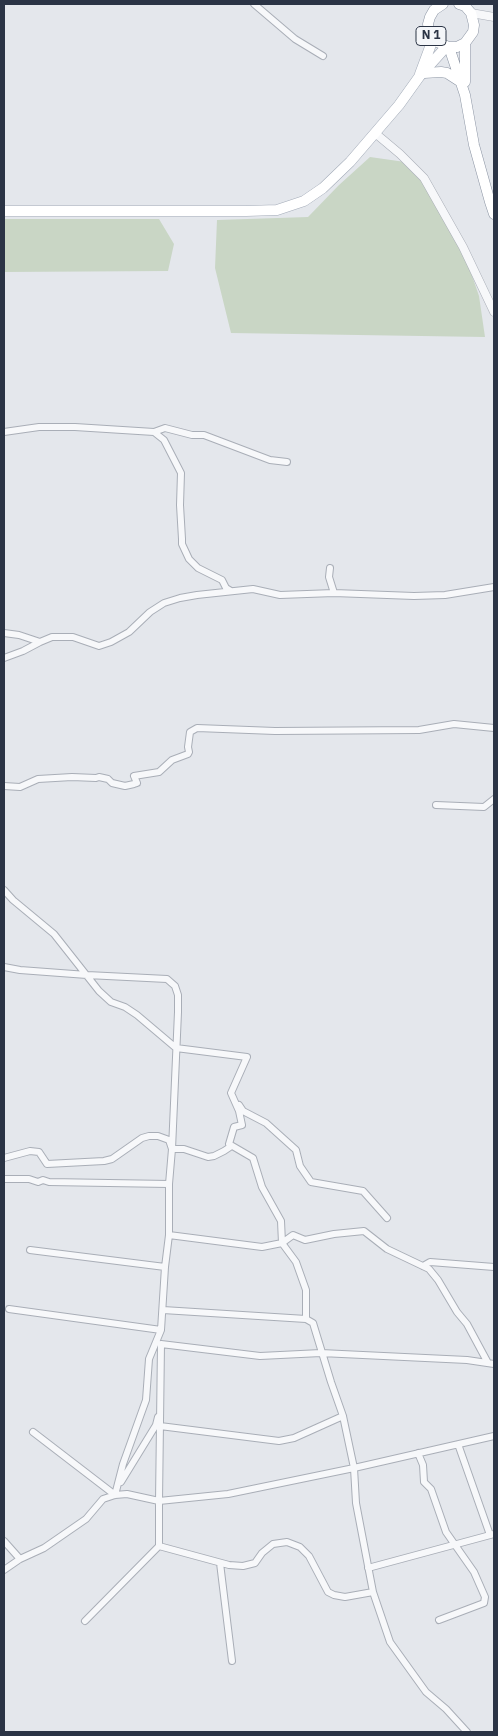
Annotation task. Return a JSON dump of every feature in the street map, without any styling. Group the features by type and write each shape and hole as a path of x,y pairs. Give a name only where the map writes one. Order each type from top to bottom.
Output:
{"main road":[{"name":"N 1","path":"441,4 430,16 428,24 429,32 433,39 448,47 457,46 465,43 470,38 474,25"},
{"path":"459,4 470,12 474,25"},
{"path":"421,75 433,39"},
{"path":"465,43 465,95"},
{"path":"4,211 277,210 304,201 323,188 350,162 399,105 421,75 448,47 465,95 474,145 494,214"},
{"path":"421,75 442,72 461,82"}],"street":[{"path":"254,4 295,39 323,56"},
{"path":"470,12 494,17"},
{"path":"474,25 494,17"},
{"path":"375,133 424,178 463,247 494,312"},
{"path":"4,432 39,427 109,428 154,432 165,428 192,435 204,435 270,460 287,462"},
{"path":"154,432 164,440 181,473 182,544 189,559 198,568 222,580 226,588 231,591"},
{"path":"330,568 329,577 334,593"},
{"path":"4,658 52,637 74,637 99,646 111,642 129,632 150,612 180,598 253,589 280,595 334,593 445,596 494,586"},
{"path":"4,633 19,635 40,642"},
{"path":"4,786 20,787 38,779 72,777 99,777 122,786 134,784 137,783 134,776 159,772 172,760 188,754 190,752 188,747 190,732 197,728 275,731 419,730 454,724 494,728"},
{"path":"436,805 484,807 494,799"},
{"path":"4,890 54,934 111,1002 125,1007 137,1015 176,1048 247,1057 231,1093 243,1111 266,1123 296,1150 300,1166 311,1182 363,1191 387,1218"},
{"path":"4,966 20,970 167,979 175,986 178,995 169,1184 169,1235 161,1330 148,1359 146,1400 123,1464 115,1494"},
{"path":"172,1149 184,1150 208,1157 214,1156 230,1147 229,1144 234,1127 242,1125 234,1098"},
{"path":"4,1158 30,1151 39,1152 47,1164 104,1161 112,1159 142,1138 149,1136 158,1136 169,1140 172,1149"},
{"path":"229,1144 253,1158 262,1187 281,1221 282,1243 296,1262 306,1290 306,1319"},
{"path":"4,1179 29,1179 38,1182 43,1180 49,1182 169,1184"},
{"path":"169,1235 262,1247 282,1243 294,1235 305,1240 334,1234 364,1232 387,1249 429,1269 434,1274 491,1364"},
{"path":"30,1250 165,1267"},
{"path":"423,1266 430,1262 494,1267"},
{"path":"9,1309 161,1330"},
{"path":"163,1310 306,1319 313,1323 321,1353 343,1416 354,1468 356,1503 368,1568 373,1592 390,1642 426,1692 446,1709 467,1732"},
{"path":"85,1621 159,1546 161,1344 260,1356 321,1353 467,1360 491,1364"},
{"path":"115,1494 142,1445 156,1425 160,1412"},
{"path":"160,1426 279,1441 294,1438 343,1416"},
{"path":"33,1432 115,1494"},
{"path":"4,1570 67,1533 86,1519 103,1499 115,1494 139,1496 159,1501 228,1494 494,1436"},
{"path":"368,1568 492,1534 458,1444"},
{"path":"418,1453 423,1465 424,1482 431,1489 446,1532 474,1572 486,1600 484,1603 439,1620"},
{"path":"4,1541 20,1559"},
{"path":"159,1546 220,1563 243,1566 255,1563 262,1553 273,1544 288,1542 300,1547 309,1556 328,1592 345,1597 373,1592"},
{"path":"220,1563 232,1660"}],"green space":[{"path":"370,157 405,162 433,193 456,229 479,296 485,337 231,333 215,268 217,220 308,217"},
{"path":"4,219 159,219 174,244 168,271 4,272"}]}
